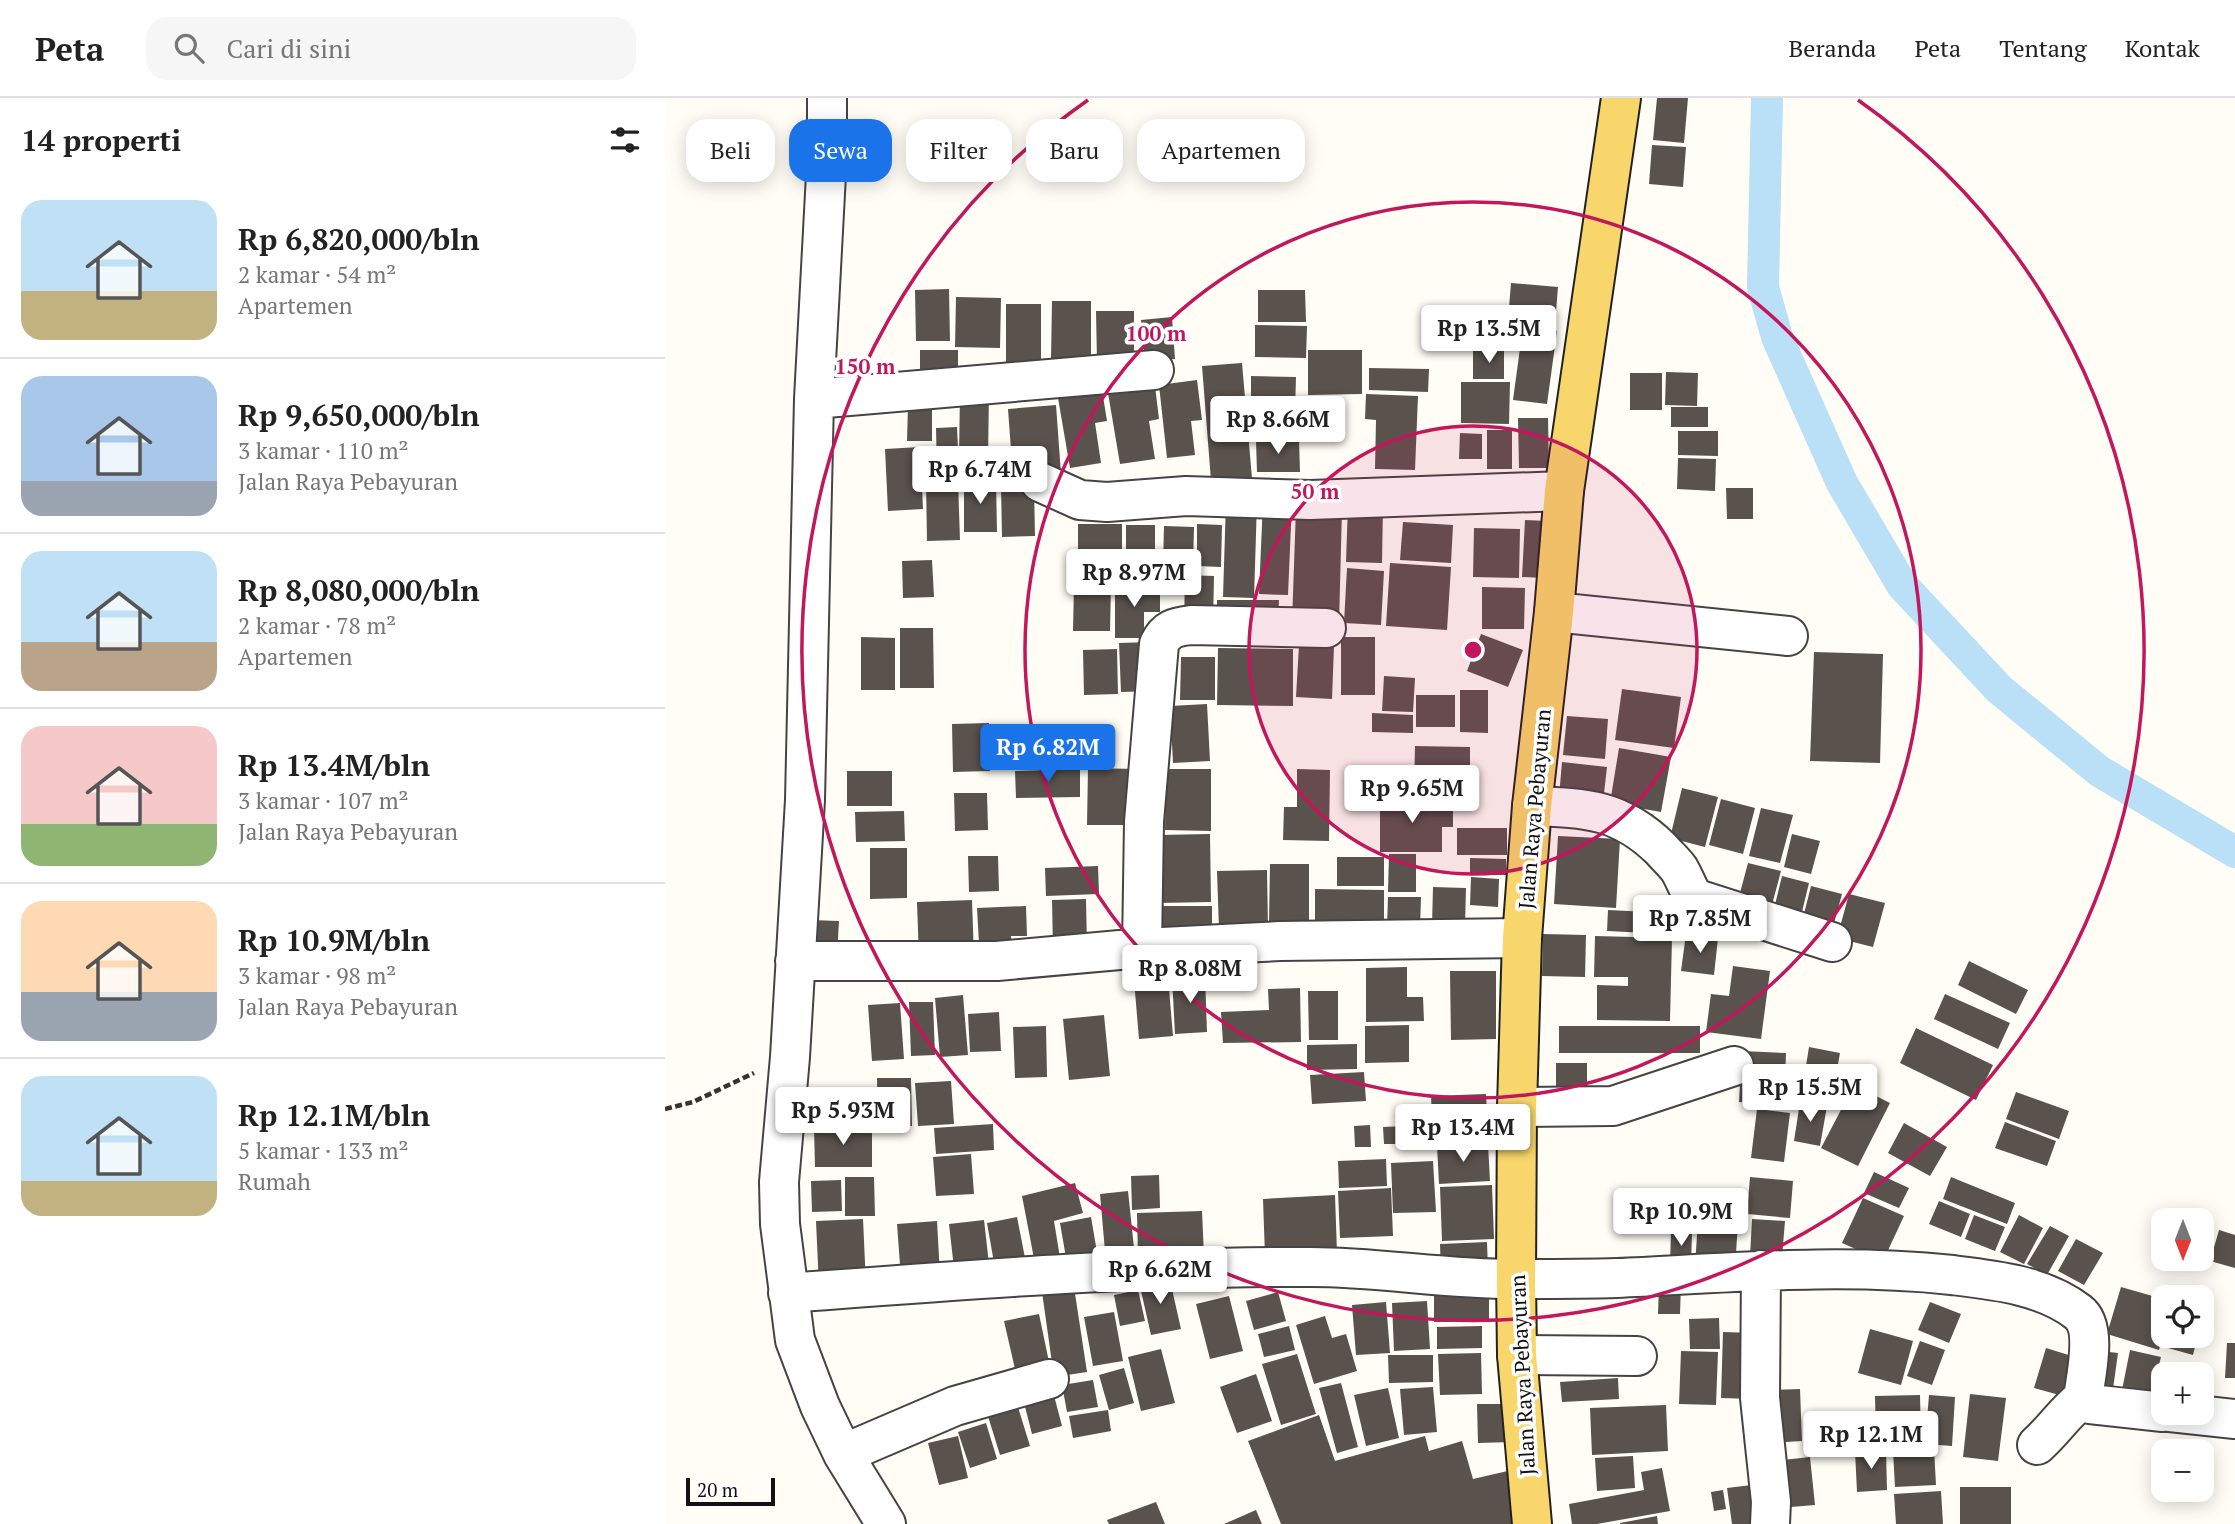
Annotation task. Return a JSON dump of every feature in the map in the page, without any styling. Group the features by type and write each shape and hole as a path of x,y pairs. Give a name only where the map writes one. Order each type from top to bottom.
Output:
{"main road":[{"name":"Jalan Raya Pebayuran","path":"1532,1524 1517,1354 1517,1107 1522,938 1532,806 1554,612 1564,491 1621,98"}],"street":[{"path":"827,98 827,156 814,399 805,800 790,1056 779,1182 781,1224 795,1340 820,1405 843,1454 886,1524"},
{"path":"814,399 1154,370"},
{"path":"1039,482 1080,500 1107,502 1186,496 1310,500 1564,491"},
{"path":"1554,612 1788,636"},
{"path":"1142,948 1144,822 1159,644 1163,635 1178,626 1191,625 1326,628"},
{"path":"1532,806 1588,810 1617,817 1650,839 1679,868 1694,898 1832,942"},
{"path":"795,961 997,961 1142,948 1280,941 1522,938"},
{"path":"1517,1107 1613,1105 1734,1066"},
{"path":"788,1293 1038,1274 1164,1268 1317,1267 1516,1279 1614,1278 1761,1270 1856,1269 1922,1272 2021,1286 2053,1298 2081,1313 2090,1330 2083,1398 2068,1410 2037,1445"},
{"path":"1761,1270 1760,1398 1771,1502 1769,1524"},
{"path":"1517,1354 1637,1356"},
{"path":"843,1454 955,1405 1049,1379"},
{"path":"2083,1398 2090,1404 2151,1411"},
{"path":"2214,1417 2235,1419"}],"path":[{"path":"665,1109 693,1102 790,1056"}],"building":[{"path":"1657,98 1688,98 1684,143 1653,140"},
{"path":"1652,145 1686,147 1683,187 1649,184"},
{"path":"1511,283 1558,287 1555,324 1508,320"},
{"path":"949,289 950,341 916,341 915,290"},
{"path":"1258,290 1305,290 1306,322 1258,322"},
{"path":"956,297 1001,298 1000,348 955,347"},
{"path":"1052,301 1091,301 1091,360 1051,359"},
{"path":"1006,304 1041,304 1041,364 1006,363"},
{"path":"1096,311 1134,311 1134,362 1097,362"},
{"path":"1172,317 1175,359 1145,361 1141,320"},
{"path":"1255,325 1307,326 1306,358 1255,357"},
{"path":"1523,326 1557,331 1547,404 1513,400"},
{"path":"920,350 958,350 958,382 920,382"},
{"path":"1308,350 1362,350 1362,394 1308,395"},
{"path":"1473,350 1504,350 1504,379 1473,379"},
{"path":"1242,363 1253,490 1212,493 1202,366"},
{"path":"1369,368 1429,369 1428,392 1369,390"},
{"path":"1666,372 1698,373 1697,406 1665,405"},
{"path":"1630,373 1662,373 1662,410 1630,410"},
{"path":"1251,376 1296,377 1295,411 1251,411"},
{"path":"1197,380 1202,420 1191,421 1195,455 1167,458 1159,385"},
{"path":"1461,382 1510,382 1509,424 1461,423"},
{"path":"1101,384 1107,421 1095,423 1101,463 1070,468 1057,392"},
{"path":"1155,386 1159,419 1149,421 1155,459 1120,464 1108,393"},
{"path":"960,391 989,391 988,459 959,458"},
{"path":"1366,394 1418,396 1415,470 1375,469 1376,420 1365,419"},
{"path":"908,404 932,404 932,441 907,441"},
{"path":"1056,405 1061,474 1013,477 1008,409"},
{"path":"1671,407 1708,407 1708,427 1671,427"},
{"path":"1252,414 1296,414 1296,438 1252,438"},
{"path":"1518,418 1548,418 1549,468 1519,468"},
{"path":"957,427 959,470 937,470 936,428"},
{"path":"1487,430 1512,430 1512,469 1487,469"},
{"path":"1678,431 1718,431 1718,456 1678,455"},
{"path":"1460,433 1482,434 1482,459 1459,459"},
{"path":"1299,440 1300,472 1257,472 1256,441"},
{"path":"920,447 923,509 888,511 885,449"},
{"path":"1678,458 1716,459 1715,491 1677,489"},
{"path":"964,480 996,480 997,532 964,532"},
{"path":"958,481 960,540 927,541 926,482"},
{"path":"1001,486 1034,486 1035,536 1002,537"},
{"path":"1726,488 1753,488 1753,519 1727,519"},
{"path":"1226,501 1257,502 1254,598 1223,597"},
{"path":"1263,501 1292,502 1288,595 1259,594"},
{"path":"1348,504 1383,505 1382,563 1346,562"},
{"path":"1296,508 1342,509 1339,624 1292,623"},
{"path":"1525,520 1547,521 1543,578 1522,577"},
{"path":"1403,522 1453,525 1451,563 1400,560"},
{"path":"1078,524 1122,524 1122,575 1078,575"},
{"path":"1197,524 1222,525 1221,567 1197,566"},
{"path":"1126,525 1155,525 1155,575 1126,575"},
{"path":"1164,526 1194,527 1193,567 1163,566"},
{"path":"1474,528 1520,529 1519,578 1473,577"},
{"path":"932,560 934,597 903,598 902,561"},
{"path":"1390,563 1451,567 1447,630 1386,626"},
{"path":"1347,568 1384,571 1381,625 1344,623"},
{"path":"1185,575 1214,576 1213,624 1184,623"},
{"path":"1074,584 1111,584 1110,631 1073,631"},
{"path":"1160,585 1160,612 1144,612 1144,638 1115,638 1115,586"},
{"path":"1482,587 1525,588 1524,629 1482,629"},
{"path":"1217,600 1279,600 1278,623 1217,623"},
{"path":"900,628 933,628 934,688 900,688"},
{"path":"1481,634 1523,650 1508,687 1467,671"},
{"path":"861,637 895,638 895,690 861,690"},
{"path":"1341,637 1375,637 1375,695 1341,695"},
{"path":"1150,642 1152,691 1121,692 1119,643"},
{"path":"1299,645 1334,646 1332,699 1296,697"},
{"path":"1218,648 1293,649 1293,706 1217,705"},
{"path":"1117,649 1118,694 1084,695 1083,650"},
{"path":"1814,652 1883,654 1880,763 1810,761"},
{"path":"1181,657 1215,657 1215,700 1180,700"},
{"path":"1384,676 1415,678 1413,712 1382,711"},
{"path":"1622,689 1681,697 1674,748 1615,740"},
{"path":"1460,690 1488,690 1488,733 1460,732"},
{"path":"1416,695 1455,695 1455,727 1416,727"},
{"path":"1207,704 1210,761 1173,763 1170,706"},
{"path":"1372,713 1413,715 1413,733 1372,732"},
{"path":"1567,716 1608,719 1605,759 1563,755"},
{"path":"989,723 990,771 953,772 952,724"},
{"path":"1079,729 1080,767 1015,768 1014,730"},
{"path":"1415,746 1470,747 1470,791 1414,790"},
{"path":"1619,748 1671,757 1661,812 1610,803"},
{"path":"1562,762 1607,767 1603,802 1559,797"},
{"path":"1088,768 1137,769 1136,825 1087,825"},
{"path":"1080,769 1080,797 1016,798 1015,771"},
{"path":"1166,769 1211,769 1211,831 1165,830"},
{"path":"1297,769 1330,770 1329,841 1283,840 1284,807 1297,807"},
{"path":"847,771 892,771 892,806 847,806"},
{"path":"1682,788 1718,797 1705,847 1670,838"},
{"path":"954,793 987,793 988,830 955,831"},
{"path":"1380,797 1433,797 1433,808 1453,808 1453,827 1442,827 1442,852 1380,852"},
{"path":"1721,799 1755,808 1743,854 1709,845"},
{"path":"1761,808 1793,815 1780,863 1749,856"},
{"path":"904,811 905,841 856,842 855,812"},
{"path":"1457,828 1507,828 1507,855 1457,855"},
{"path":"1210,834 1211,902 1159,903 1159,835"},
{"path":"1792,834 1820,841 1811,874 1784,867"},
{"path":"1558,836 1620,839 1616,908 1554,904"},
{"path":"870,848 907,848 907,898 870,899"},
{"path":"1389,854 1416,854 1416,892 1388,892"},
{"path":"968,856 998,856 999,891 969,892"},
{"path":"1337,857 1384,857 1384,886 1337,886"},
{"path":"1470,858 1506,859 1506,875 1470,875"},
{"path":"1748,863 1781,871 1769,916 1736,908"},
{"path":"1270,864 1309,864 1309,923 1269,923"},
{"path":"1098,866 1099,894 1046,896 1045,868"},
{"path":"1267,870 1268,928 1219,930 1217,871"},
{"path":"1782,876 1809,883 1799,924 1772,917"},
{"path":"1471,877 1499,879 1498,907 1470,905"},
{"path":"1811,886 1842,894 1831,934 1801,926"},
{"path":"1433,887 1466,888 1465,926 1432,925"},
{"path":"1315,889 1384,890 1384,922 1315,920"},
{"path":"1849,894 1885,903 1873,947 1837,938"},
{"path":"1388,897 1421,897 1420,929 1387,928"},
{"path":"1086,899 1087,948 1053,949 1052,900"},
{"path":"972,900 974,958 919,959 917,902"},
{"path":"1026,906 1027,936 1011,936 1012,960 980,961 977,908"},
{"path":"1161,906 1212,906 1212,938 1161,938"},
{"path":"1608,910 1649,912 1647,933 1607,931"},
{"path":"810,920 839,921 837,956 808,955"},
{"path":"1543,934 1586,935 1585,977 1542,976"},
{"path":"1686,934 1718,938 1714,975 1681,971"},
{"path":"1595,936 1672,938 1670,1021 1597,1020 1597,985 1628,986 1628,977 1594,977"},
{"path":"1969,961 2028,990 2016,1014 1958,985"},
{"path":"1733,966 1770,971 1761,1039 1706,1032 1711,994 1729,996"},
{"path":"1407,967 1407,997 1423,997 1424,1021 1366,1022 1366,968"},
{"path":"1450,971 1496,971 1496,1039 1451,1040"},
{"path":"1205,976 1207,1032 1175,1034 1172,977"},
{"path":"1168,977 1173,1036 1139,1039 1134,980"},
{"path":"1300,988 1301,1042 1223,1043 1221,1012 1269,1010 1268,989"},
{"path":"1308,991 1338,991 1338,1040 1309,1040"},
{"path":"1945,994 2010,1023 1998,1049 1934,1019"},
{"path":"963,995 968,1055 940,1057 935,998"},
{"path":"909,1002 933,1002 935,1055 911,1056"},
{"path":"900,1003 904,1059 872,1061 868,1005"},
{"path":"999,1012 1001,1051 970,1052 968,1014"},
{"path":"1104,1015 1110,1076 1069,1080 1063,1019"},
{"path":"1409,1025 1409,1062 1365,1063 1365,1026"},
{"path":"1046,1026 1047,1077 1015,1078 1013,1027"},
{"path":"1559,1026 1700,1026 1700,1053 1559,1053"},
{"path":"1916,1028 1993,1065 1976,1100 1900,1063"},
{"path":"1357,1044 1357,1069 1307,1070 1307,1045"},
{"path":"1809,1047 1840,1053 1832,1097 1802,1091"},
{"path":"1742,1051 1786,1053 1784,1104 1739,1102"},
{"path":"1556,1063 1587,1063 1587,1103 1556,1103"},
{"path":"1364,1072 1366,1101 1312,1104 1310,1075"},
{"path":"877,1078 911,1078 912,1126 878,1126"},
{"path":"951,1081 954,1124 918,1126 915,1083"},
{"path":"1854,1085 1890,1103 1858,1166 1821,1148"},
{"path":"2016,1092 2069,1111 2059,1139 2006,1119"},
{"path":"1486,1094 1488,1133 1433,1136 1431,1096"},
{"path":"1800,1102 1827,1106 1820,1146 1794,1141"},
{"path":"1757,1109 1790,1113 1784,1162 1751,1158"},
{"path":"2005,1122 2056,1141 2047,1166 1995,1148"},
{"path":"1904,1123 1947,1147 1930,1176 1888,1153"},
{"path":"993,1124 994,1150 936,1154 934,1128"},
{"path":"1370,1125 1371,1147 1355,1147 1354,1126"},
{"path":"1406,1126 1406,1144 1384,1144 1383,1127"},
{"path":"814,1127 872,1127 872,1167 815,1167"},
{"path":"1488,1144 1490,1181 1439,1184 1437,1146"},
{"path":"971,1154 974,1194 936,1196 933,1157"},
{"path":"1386,1159 1387,1186 1339,1188 1338,1161"},
{"path":"1433,1161 1436,1212 1393,1213 1391,1163"},
{"path":"1874,1172 1909,1188 1899,1208 1864,1193"},
{"path":"1159,1175 1160,1208 1132,1210 1131,1176"},
{"path":"845,1177 874,1177 875,1216 845,1216"},
{"path":"1750,1177 1793,1181 1790,1218 1747,1214"},
{"path":"1951,1177 2015,1203 2007,1224 1943,1199"},
{"path":"841,1180 842,1211 812,1212 811,1181"},
{"path":"1075,1183 1083,1213 1054,1221 1061,1264 1036,1269 1022,1196"},
{"path":"1492,1185 1494,1239 1442,1241 1440,1187"},
{"path":"1391,1188 1393,1236 1340,1238 1338,1191"},
{"path":"1128,1191 1134,1248 1105,1251 1100,1194"},
{"path":"1335,1195 1337,1253 1265,1256 1263,1199"},
{"path":"1863,1198 1904,1216 1883,1261 1842,1243"},
{"path":"1939,1201 1970,1214 1961,1237 1929,1224"},
{"path":"1202,1211 1204,1256 1138,1258 1137,1213"},
{"path":"1974,1215 2005,1227 1995,1251 1965,1239"},
{"path":"2019,1215 2043,1228 2024,1264 2000,1252"},
{"path":"1017,1217 1027,1268 996,1274 987,1223"},
{"path":"1091,1217 1099,1264 1068,1269 1060,1223"},
{"path":"863,1219 866,1285 819,1287 816,1221"},
{"path":"1752,1219 1785,1221 1782,1257 1750,1256"},
{"path":"984,1220 990,1273 955,1277 949,1224"},
{"path":"1698,1220 1738,1222 1735,1269 1695,1266"},
{"path":"937,1221 940,1275 901,1278 897,1224"},
{"path":"2050,1226 2069,1236 2047,1275 2027,1264"},
{"path":"2219,1230 2235,1235 2235,1268 2214,1262 2214,1247"},
{"path":"1671,1231 1692,1232 1691,1265 1670,1265"},
{"path":"2076,1239 2103,1253 2084,1285 2058,1271"},
{"path":"1487,1242 1488,1270 1441,1272 1440,1244"},
{"path":"1169,1276 1181,1329 1151,1335 1139,1282"},
{"path":"1659,1284 1681,1285 1680,1314 1658,1314"},
{"path":"1074,1287 1087,1372 1054,1377 1042,1292"},
{"path":"2121,1287 2151,1296 2151,1348 2107,1334"},
{"path":"1138,1290 1145,1321 1120,1326 1114,1295"},
{"path":"1278,1292 1286,1321 1254,1330 1246,1301"},
{"path":"1434,1293 1489,1293 1489,1322 1434,1322"},
{"path":"1229,1296 1243,1351 1210,1359 1196,1304"},
{"path":"1427,1301 1430,1349 1394,1351 1392,1303"},
{"path":"1386,1302 1390,1353 1356,1355 1352,1305"},
{"path":"1930,1302 1961,1314 1949,1343 1918,1330"},
{"path":"1114,1312 1123,1361 1093,1366 1084,1317"},
{"path":"1039,1314 1049,1362 1015,1369 1004,1321"},
{"path":"1325,1316 1332,1338 1346,1334 1357,1371 1314,1384 1296,1325"},
{"path":"1719,1318 1720,1349 1690,1349 1689,1319"},
{"path":"1289,1326 1295,1350 1264,1357 1258,1334"},
{"path":"1482,1326 1482,1348 1437,1349 1437,1327"},
{"path":"1870,1329 1913,1341 1901,1385 1858,1373"},
{"path":"1723,1332 1755,1333 1753,1399 1721,1398"},
{"path":"1920,1341 1945,1350 1932,1385 1907,1376"},
{"path":"2227,1343 2235,1343 2235,1378 2225,1378"},
{"path":"2046,1348 2075,1357 2063,1396 2034,1388"},
{"path":"2168,1348 2195,1348 2193,1355"},
{"path":"1161,1349 1175,1403 1141,1411 1128,1357"},
{"path":"2130,1350 2161,1357 2160,1362 2151,1362 2151,1397 2122,1390"},
{"path":"1681,1351 1718,1352 1716,1405 1679,1404"},
{"path":"2101,1351 2118,1353 2113,1389 2095,1386"},
{"path":"1481,1353 1482,1394 1440,1395 1438,1354"},
{"path":"1297,1354 1316,1414 1281,1425 1262,1364"},
{"path":"1388,1355 1433,1355 1433,1382 1389,1383"},
{"path":"1124,1368 1134,1403 1109,1410 1099,1375"},
{"path":"1256,1374 1272,1421 1237,1433 1220,1387"},
{"path":"1618,1378 1619,1399 1562,1402 1560,1382"},
{"path":"1093,1380 1098,1407 1067,1412 1062,1385"},
{"path":"1341,1383 1358,1447 1337,1453 1319,1388"},
{"path":"1433,1387 1437,1432 1404,1435 1400,1389"},
{"path":"1052,1388 1062,1426 1032,1434 1022,1395"},
{"path":"1388,1388 1399,1438 1366,1446 1354,1395"},
{"path":"1800,1389 1802,1441 1769,1443 1767,1390"},
{"path":"1970,1394 2006,1398 1998,1461 1963,1457"},
{"path":"1920,1395 1921,1438 1876,1439 1875,1396"},
{"path":"1929,1395 1955,1397 1952,1446 1925,1444"},
{"path":"1017,1404 1030,1446 1000,1455 987,1413"},
{"path":"1477,1404 1511,1404 1512,1442 1478,1443"},
{"path":"1666,1405 1668,1451 1592,1455 1590,1408"},
{"path":"1108,1410 1111,1431 1073,1438 1069,1416"},
{"path":"1319,1415 1335,1461 1425,1436 1429,1451 1462,1441 1473,1479 1512,1470 1514,1524 1281,1524 1248,1441"},
{"path":"1816,1417 1844,1417 1844,1457 1816,1457"},
{"path":"986,1423 997,1459 970,1468 958,1432"},
{"path":"958,1436 968,1478 939,1485 928,1443"},
{"path":"1934,1449 1936,1485 1895,1487 1893,1451"},
{"path":"1886,1450 1887,1490 1857,1492 1855,1451"},
{"path":"1633,1456 1635,1488 1597,1491 1595,1458"},
{"path":"1810,1457 1815,1505 1779,1508 1774,1461"},
{"path":"1662,1468 1670,1511 1597,1524 1572,1524 1569,1504 1644,1490 1641,1472"},
{"path":"1760,1484 1765,1524 1732,1524 1727,1488"},
{"path":"1960,1487 2011,1487 2011,1524 1960,1524"},
{"path":"1723,1490 1726,1509 1714,1511 1711,1492"},
{"path":"1941,1491 1943,1524 1896,1524 1894,1494"},
{"path":"1156,1502 1165,1524 1109,1524 1107,1520"},
{"path":"1256,1510 1262,1524 1224,1524"},
{"path":"1657,1516 1658,1524 1620,1524 1620,1523"}],"waterway":[{"path":"1767,98 1763,287 1777,337 1842,483 1902,585 1999,689 2099,771 2235,852"}]}
